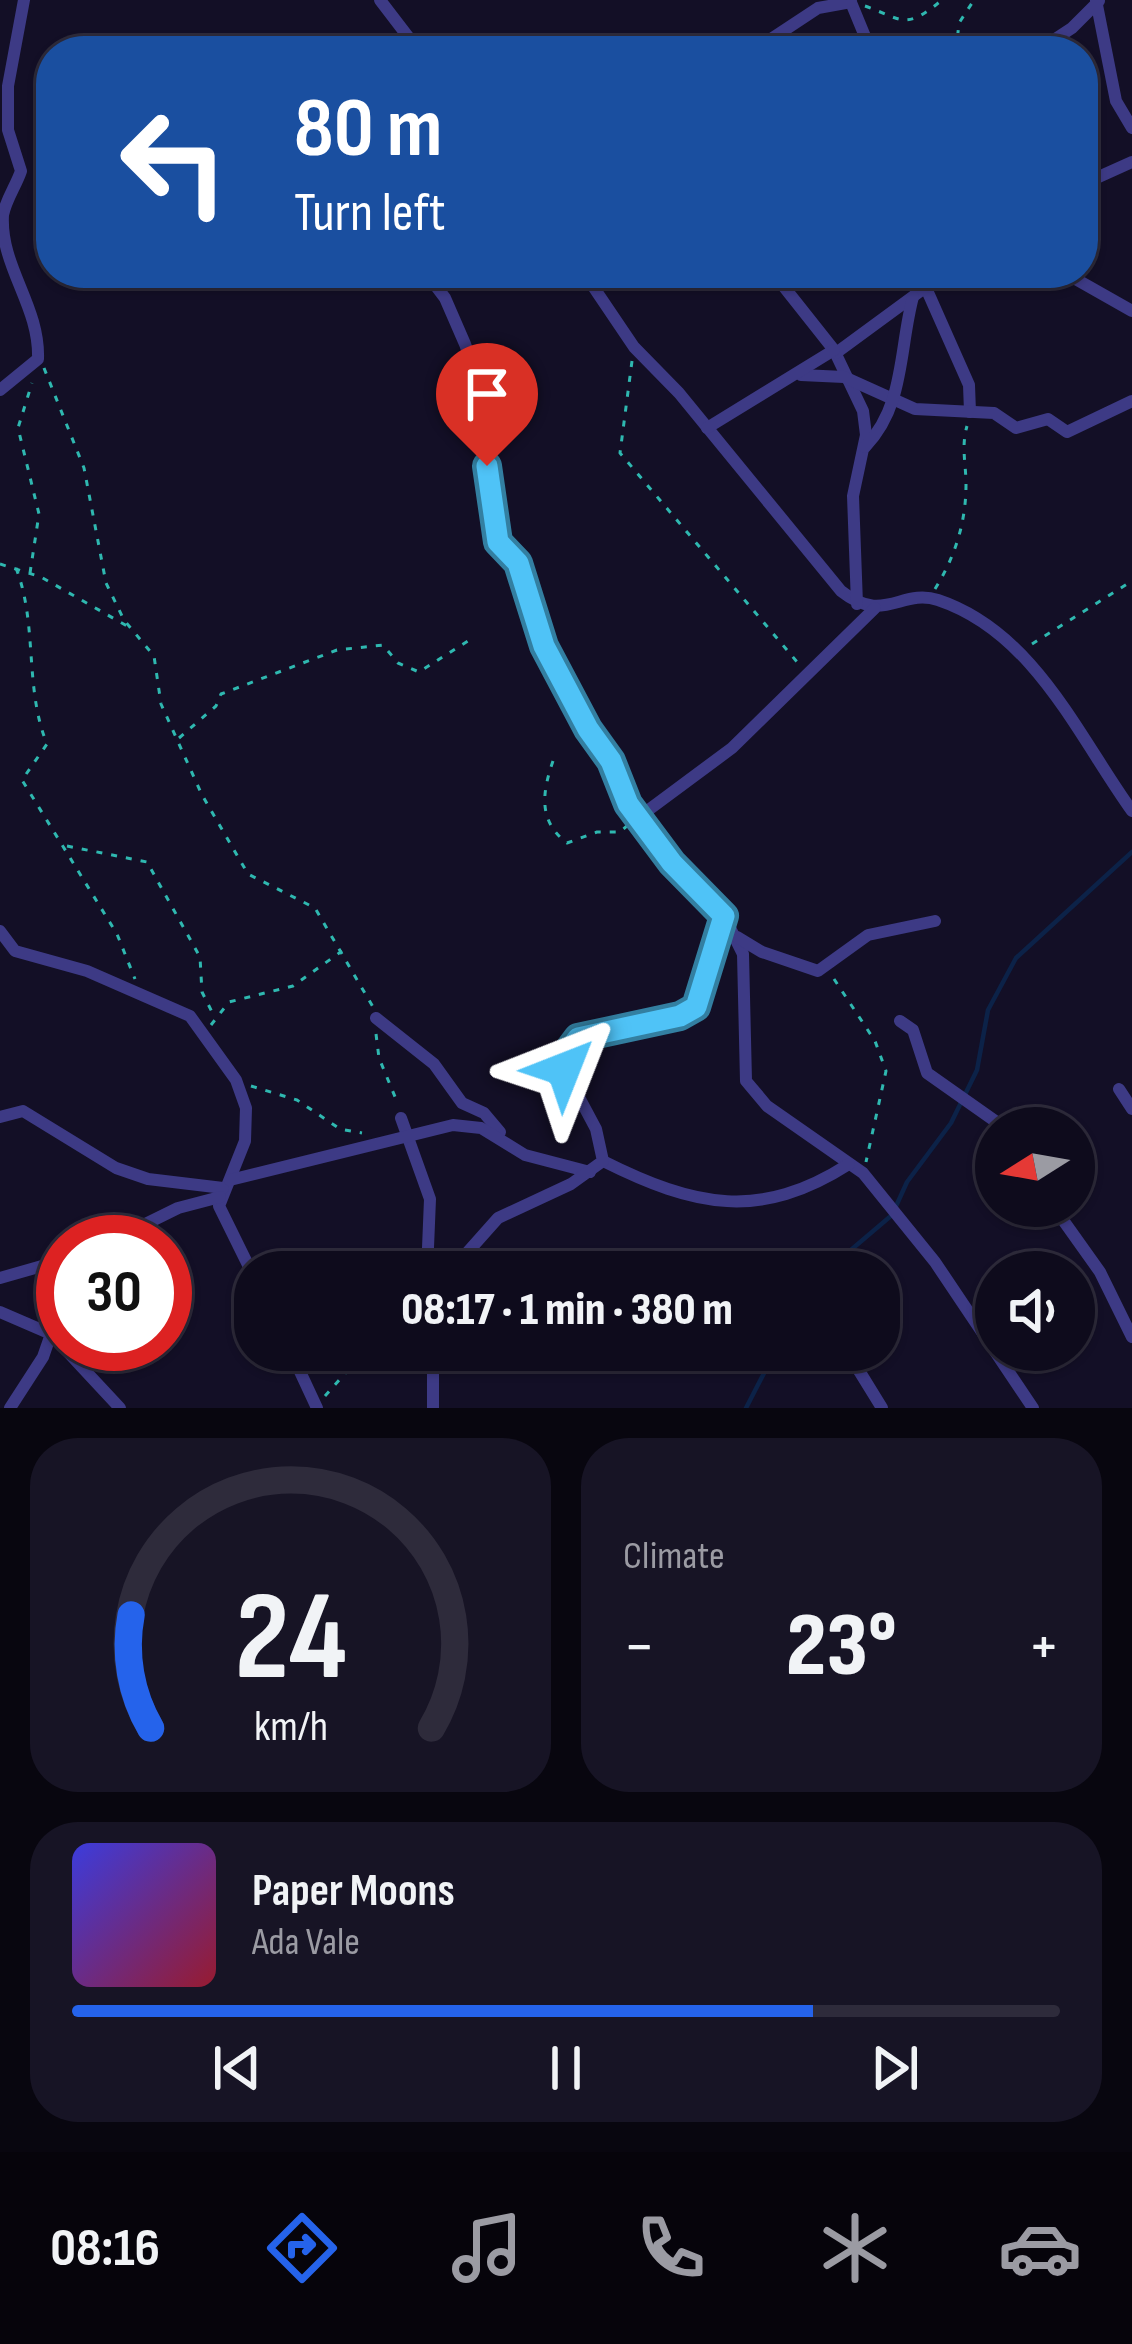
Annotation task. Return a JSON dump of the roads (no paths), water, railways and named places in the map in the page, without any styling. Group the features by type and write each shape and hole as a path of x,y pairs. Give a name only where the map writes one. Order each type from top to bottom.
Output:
{"street":[{"path":"0,390 31,369 38,352 35,323 10,269 2,231 3,211 21,171 8,130 8,86 24,0"},
{"path":"380,0 407,36"},
{"path":"776,36 818,8 850,1 865,36"},
{"path":"1059,36 1098,1"},
{"path":"1098,1 1116,101 1132,128"},
{"path":"1098,177 1132,162"},
{"path":"437,288 471,361 464,402 487,466 498,542 518,563 544,646 611,761 628,804 736,936 748,973 746,1081 767,1106 862,1173 935,1262 1033,1408"},
{"path":"594,288 634,347 857,604 875,608 929,598 962,611 1018,654 1075,719 1132,811"},
{"path":"785,288 835,352 863,411 854,496 857,604"},
{"path":"707,428 801,375 921,288"},
{"path":"930,288 969,385 970,412"},
{"path":"1091,288 1132,311"},
{"path":"862,450 886,420 914,297"},
{"path":"801,375 844,377 892,401 935,413 994,413 1016,428 1048,418 1066,432 1132,401"},
{"path":"640,817 732,748 875,608"},
{"path":"604,1161 596,1129 564,1069 566,1054 578,1038 680,1016 696,1007 724,916"},
{"path":"736,936 814,970 827,967 868,935 935,921"},
{"path":"0,931 14,951 183,1009 205,1038 236,1080 247,1125 224,1189 221,1213 241,1251"},
{"path":"376,1018 430,1059 459,1100 484,1113 508,1142"},
{"path":"900,1021 913,1030 927,1072 976,1107"},
{"path":"1119,1089 1132,1108"},
{"path":"0,1117 23,1111 131,1174 224,1189"},
{"path":"401,1118 430,1199 429,1251"},
{"path":"166,1215 224,1189 406,1133 453,1125 481,1127 525,1155 590,1172"},
{"path":"604,1161 691,1197 728,1202 793,1195 849,1164"},
{"path":"469,1251 498,1218 604,1161"},
{"path":"1068,1227 1100,1272 1132,1337"},
{"path":"0,1278 36,1268"},
{"path":"0,1312 36,1328"},
{"path":"10,1408 36,1369"},
{"path":"85,1371 120,1408"},
{"path":"300,1371 317,1408"},
{"path":"433,1371 433,1408"},
{"path":"859,1371 882,1408"}],"waterway":[{"path":"850,1251 892,1215 907,1182 951,1123 977,1070 988,1010 1016,958 1132,852"},
{"path":"746,1408 765,1371"}]}
